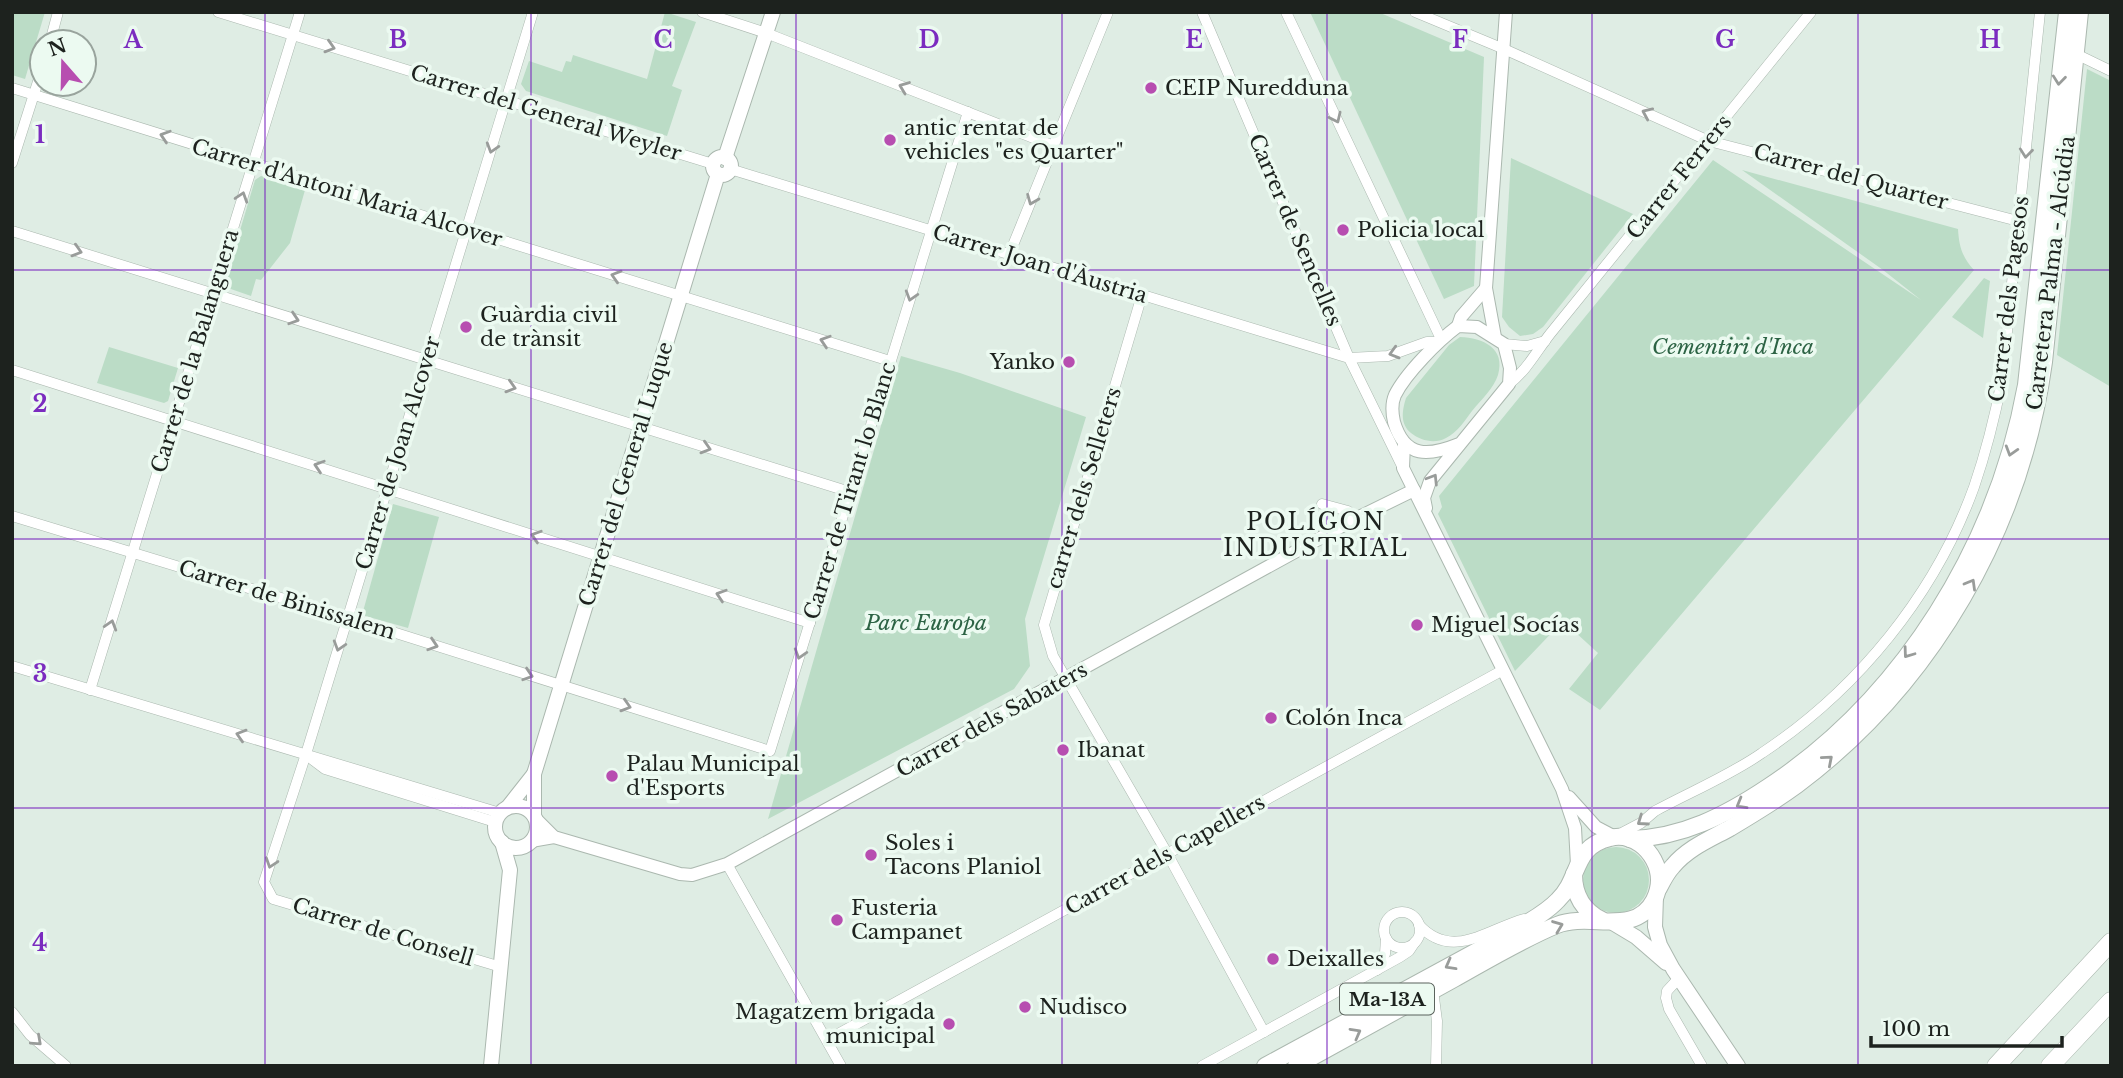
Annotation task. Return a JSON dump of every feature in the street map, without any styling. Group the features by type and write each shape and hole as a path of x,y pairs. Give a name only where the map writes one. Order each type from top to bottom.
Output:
{"highway":[{"name":"Carretera Palma - Alcúdia","path":"1623,838 1671,835 1720,816 1746,802 1806,760 1850,720 1900,665 1942,605 1971,553 2000,485 2013,444 2026,385 2067,12"},
{"name":"Carretera Palma - Alcúdia","path":"1657,892 1674,864 1688,851 1793,788 1857,733 1918,665 1981,567 2010,501 2036,411 2080,12"},
{"path":"1623,838 1642,845 1655,862 1659,879 1657,892 1651,906 1636,918 1628,921 1606,921 1589,912 1579,900 1574,884 1576,870 1588,849 1595,844 1623,838"},
{"name":"Ma-13A","path":"1265,1066 1538,915 1558,901 1570,886 1576,870"},
{"name":"Ma-13A","path":"1296,1066 1517,944 1574,920 1606,921"},
{"path":"1996,1066 2111,942"},
{"path":"2050,1066 2111,1001"}],"main road":[{"name":"Carrer del General Luque","path":"535,817 534,774 681,296 773,12"},
{"name":"Carrer del General Luque","path":"501,814 534,774"},
{"path":"491,1066 510,870 502,842 496,832 501,814 520,806 535,817 537,832 510,870"},
{"path":"502,842 515,848 530,843"},
{"path":"1657,892 1657,934 1660,945 1676,974 1738,1066"},
{"path":"1606,921 1636,937 1676,974"}],"street":[{"name":"Carrer del General Weyler","path":"218,12 722,166"},
{"name":"Carrer de la Balanguera","path":"90,690 300,12"},
{"name":"Carrer de Joan Alcover","path":"268,893 264,882 306,754 533,12"},
{"path":"702,12 765,33 1054,146"},
{"path":"1009,255 1108,12"},
{"name":"Carrer de Sencelles","path":"1202,12 1349,358 1562,789 1575,828 1576,870"},
{"path":"1286,12 1440,341"},
{"name":"Carrer del Quarter","path":"1415,12 1709,141 2018,221"},
{"path":"1428,519 1424,498 1430,481 1509,384 1510,368 1486,288 1506,12"},
{"name":"Carrer Ferrers","path":"1509,384 1521,375 1545,341 1811,12"},
{"name":"Carrer dels Pagesos","path":"1623,838 1655,811 1760,755 1821,709 1865,665 1901,622 1941,559 1973,488 2002,380 2040,12"},
{"path":"2076,54 2111,71"},
{"path":"12,163 34,98"},
{"name":"Carrer d'Antoni Maria Alcover","path":"44,98 890,361"},
{"name":"Carrer de Tirant lo Blanc","path":"770,751 968,112"},
{"name":"Carrer Joan d'Àustria","path":"722,166 1349,358 1388,356 1427,342 1440,341"},
{"path":"12,230 850,492"},
{"path":"1459,444 1437,453 1414,450 1404,443 1391,412 1394,397 1440,341 1458,326 1461,317 1486,288"},
{"name":"carrer dels Selleters","path":"1142,295 1044,625 1053,656 1167,853 1264,1032"},
{"path":"1458,326 1477,327 1500,340 1527,346 1545,341"},
{"path":"12,370 810,623"},
{"name":"Carrer de Sencelles","path":"1373,407 1390,425 1396,427"},
{"path":"1403,468 1404,443"},
{"name":"Carrer dels Sabaters","path":"535,817 554,836 680,874 692,875 727,864 1353,520 1414,490"},
{"path":"1322,504 1348,511 1353,520"},
{"name":"Carrer de Binissalem","path":"12,516 770,751"},
{"path":"12,666 501,814"},
{"name":"Carrer dels Capellers","path":"827,1040 1503,670"},
{"name":"Carrer de Sencelles","path":"1562,789 1589,821 1602,831 1623,838"},
{"name":"Carrer dels Sabaters","path":"530,843 554,836"},
{"path":"727,864 841,1066"},
{"name":"Carrer de Consell","path":"268,893 273,899 501,967"},
{"path":"1376,970 1386,949 1386,922 1392,915 1404,912 1414,916 1429,936 1461,942 1476,939 1504,925 1538,915"},
{"path":"1374,921 1386,922"},
{"path":"1202,1066 1409,951 1420,931 1419,925"},
{"path":"1385,936 1393,945 1399,947 1415,942"},
{"path":"1676,974 1667,991 1666,1002 1702,1066"},
{"path":"1433,990 1437,1021 1436,1066"},
{"path":"12,1012 30,1035 66,1066"}],"green space":[{"path":"12,12 45,12 40,28 28,28 28,69 25,79 12,75"},
{"path":"665,12 696,22 672,86 682,90 667,136 526,91 521,84 529,61 562,72 566,61 571,62 573,55 647,79"},
{"path":"1310,12 1378,12 1484,57 1474,286 1444,299"},
{"path":"2087,69 2111,81 2111,387 2057,355"},
{"path":"1511,158 1633,214 1543,327 1533,334 1520,336 1502,317"},
{"name":"Cementiri d'Inca","path":"1713,160 1921,300 1742,170 1958,229 1962,251 1974,270 1600,710 1569,689 1598,653 1563,621 1515,671 1438,514 1442,507 1439,496"},
{"path":"261,176 305,190 290,243 261,280 256,279 251,296 228,288 225,281 255,180"},
{"path":"1984,278 1990,281 1983,338 1952,317"},
{"path":"1460,337 1484,342 1496,351 1500,366 1496,380 1461,426 1450,435 1437,441 1419,438 1407,429 1404,421 1406,398 1449,345"},
{"path":"109,347 178,368 168,401 164,403 97,383"},
{"name":"Parc Europa","path":"901,356 960,373 1086,417 1025,619 1030,666 1014,689 768,819"},
{"path":"393,504 439,517 408,628 362,615"},
{"path":"1616,847 1629,849 1644,862 1649,880 1647,893 1634,908 1616,913 1603,911 1588,898 1583,880 1585,867 1598,852"}],"place":[{"name":"CEIP Nuredduna","path":"1151,88"},
{"name":"antic rentat de vehicles \"es Quarter\"","path":"890,140"},
{"name":"Policia local","path":"1343,230"},
{"name":"Guàrdia civil de trànsit","path":"466,327"},
{"name":"Yanko","path":"1069,362"},
{"name":"Miguel Socías","path":"1417,625"},
{"name":"Colón Inca","path":"1271,718"},
{"name":"Ibanat","path":"1063,750"},
{"name":"Palau Municipal d'Esports","path":"612,776"},
{"name":"Soles i Tacons Planiol","path":"871,855"},
{"name":"Fusteria Campanet","path":"837,920"},
{"name":"Deixalles","path":"1273,959"},
{"name":"Nudisco","path":"1025,1007"},
{"name":"Magatzem brigada municipal","path":"949,1024"}],"district":[{"name":"POLÍGON INDUSTRIAL","path":"1316,535"}]}
